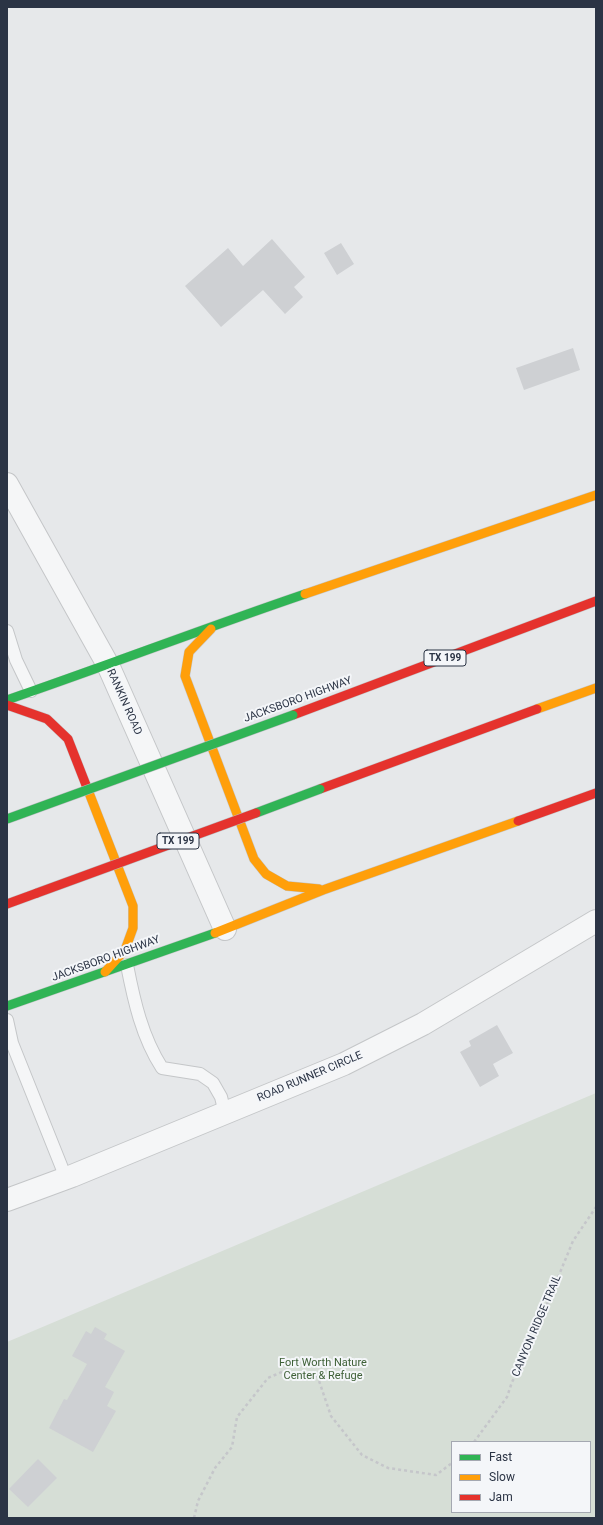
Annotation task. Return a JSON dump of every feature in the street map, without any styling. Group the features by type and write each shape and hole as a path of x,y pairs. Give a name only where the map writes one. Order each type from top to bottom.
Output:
{"main road":[{"path":"7,700 108,665 215,625 596,495"},
{"name":"JACKSBORO HIGHWAY","path":"7,819 293,716 596,601"},
{"path":"215,625 189,652 184,676 254,858 266,874 287,886 323,890"},
{"name":"TX 199","path":"7,904 596,688"},
{"path":"7,705 47,719 68,739 133,906 133,928 125,950 104,972"},
{"name":"JACKSBORO HIGHWAY","path":"7,1006 127,965 323,890 596,793"}],"street":[{"name":"RANKIN ROAD","path":"7,484 108,665 225,928"},
{"name":"ROAD RUNNER CIRCLE","path":"7,1200 66,1178 344,1064 423,1024 596,921"}],"lane":[{"path":"7,631 16,660 31,691"},
{"path":"127,965 138,1015 152,1052 162,1068 200,1074 213,1083 221,1097 225,1113"},
{"path":"7,1020 12,1043 66,1178"}],"path":[{"name":"CANYON RIDGE TRAIL","path":"475,1441 507,1397 512,1382 524,1360 573,1241 596,1207"},
{"path":"194,1518 198,1501 215,1468 232,1447 237,1417 268,1378 286,1370 296,1378 317,1375 331,1416 362,1455 388,1468 436,1476 451,1464"}],"green space":[{"name":"Fort Worth Nature Center & Refuge","path":"596,1093 596,1518 7,1518 7,1342"}],"building":[{"path":"272,239 305,277 294,287 303,297 285,314 263,290 221,327 185,286 228,248 243,266"},
{"path":"341,243 354,264 337,275 324,253"},
{"path":"573,348 580,370 524,390 516,368"},
{"path":"497,1025 513,1053 493,1064 499,1076 480,1087 460,1052 471,1046 469,1041"},
{"path":"95,1327 107,1334 104,1339 125,1351 105,1387 114,1392 107,1406 116,1411 93,1452 49,1428 64,1399 67,1400 87,1364 72,1356 86,1331 91,1334"},
{"path":"38,1459 57,1478 28,1507 9,1489"}],"traffic: fast":[{"path":"7,700 305,594"},
{"path":"7,819 293,715"},
{"path":"256,813 320,789"},
{"path":"7,1006 215,933"}],"traffic: slow":[{"path":"305,594 596,495"},
{"path":"211,629 189,652 185,676 254,859 266,874 287,886 319,889"},
{"path":"537,709 596,688"},
{"path":"86,785 133,906 133,928 125,950 105,972"},
{"path":"215,933 323,890 518,821"}],"traffic: jam":[{"path":"293,715 596,601"},
{"path":"7,705 47,719 68,739 86,785"},
{"path":"320,789 537,709"},
{"path":"518,821 596,793"},
{"path":"37,893 256,813"},
{"path":"7,904 37,893"}]}
